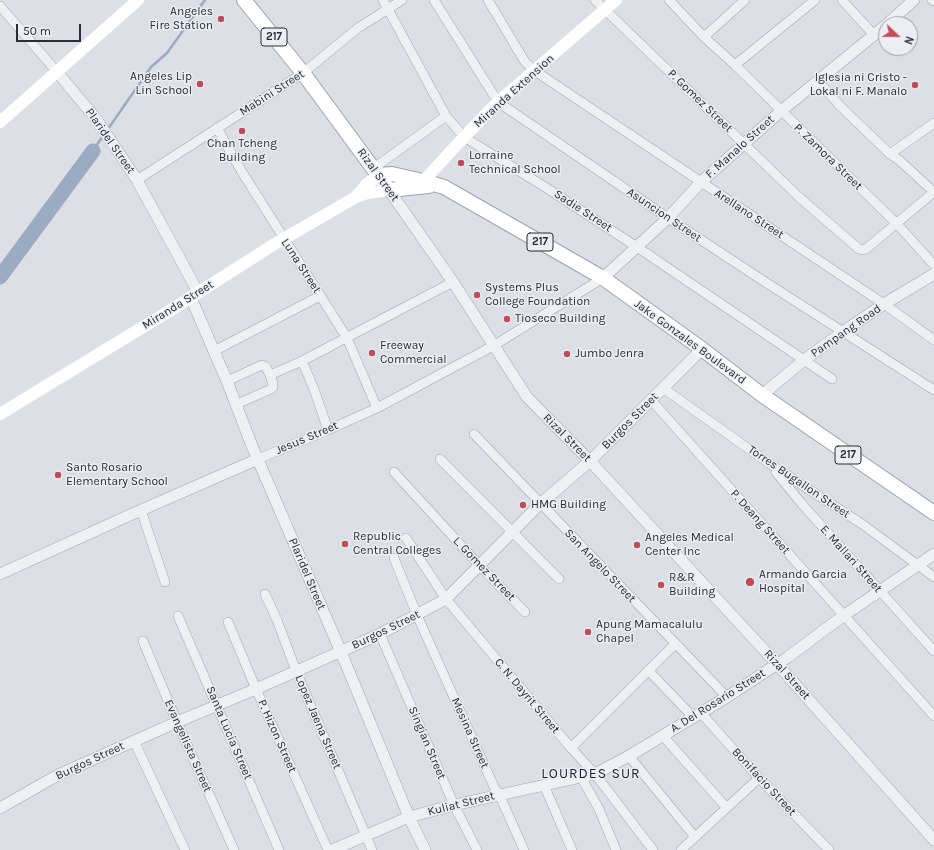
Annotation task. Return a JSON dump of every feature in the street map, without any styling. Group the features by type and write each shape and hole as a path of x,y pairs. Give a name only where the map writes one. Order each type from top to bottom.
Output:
{"main road":[{"path":"0,122 138,0"},
{"name":"Rizal Street","path":"244,0 303,73 389,190"},
{"name":"Miranda Extension","path":"421,184 498,102 616,0"},
{"name":"Jake Gonzales Boulevard","path":"376,171 392,174 421,184"},
{"name":"Miranda Street","path":"356,197 376,171"},
{"name":"Jake Gonzales Boulevard","path":"389,190 421,184 438,185 602,278 702,349 762,395 934,513"},
{"name":"Miranda Street","path":"0,414 356,197 389,190"}],"street":[{"name":"Mabini Street","path":"137,180 303,73 385,4 402,0"},
{"name":"Asuncion Street","path":"434,0 498,102 668,218 934,390"},
{"name":"Arellano Street","path":"488,0 525,62 535,71 884,304 934,340"},
{"name":"P. Gomez Street","path":"595,0 800,198 859,249 866,249 896,223"},
{"name":"P. Zamora Street","path":"669,0 704,37 735,65 896,223 934,265"},
{"path":"704,37 745,0"},
{"path":"735,65 815,0"},
{"path":"842,0 874,35"},
{"name":"F. Manalo Street","path":"897,16 914,0"},
{"name":"Sadie Street","path":"385,4 446,116 464,137 545,187 637,247 832,378"},
{"name":"Plaridel Street","path":"0,6 58,72 108,136 137,180 195,295 214,351 258,459 341,652 409,817 425,850"},
{"name":"F. Manalo Street","path":"602,278 668,218 701,182 781,111 878,32"},
{"path":"818,81 841,107 890,154 899,160 934,192 896,223"},
{"path":"376,171 446,116"},
{"path":"890,154 934,123"},
{"name":"Luna Street","path":"217,128 242,172 346,338 377,408"},
{"name":"Rizal Street","path":"389,190 453,282 527,397 590,461 777,664 934,840"},
{"name":"Pampang Road","path":"762,395 804,360 844,331 884,304 934,274"},
{"name":"Jesus Street","path":"0,574 141,510 377,408 493,346 602,278"},
{"path":"270,375 302,361 453,282"},
{"path":"214,351 320,296"},
{"name":"Burgos Street","path":"0,808 58,775 216,705 341,652 380,634 446,599 480,566 512,531 540,504 590,461 702,349"},
{"path":"302,361 312,383 328,430"},
{"path":"227,381 262,365 266,367 270,375 273,384 271,389 236,404"},
{"name":"Torres Bugallon Street","path":"663,388 770,464 862,524 932,576"},
{"name":"P. Deang Street","path":"651,400 934,716"},
{"name":"San Angelo Street","path":"474,434 727,697"},
{"path":"440,459 559,579"},
{"name":"E. Mallari Street","path":"770,464 801,503 934,651"},
{"name":"L. Gomez Street","path":"394,472 480,566 526,612"},
{"path":"141,510 165,582"},
{"name":"C. N. Dayrit Street","path":"406,538 446,599 571,748 595,774 654,850"},
{"name":"A. Del Rosario Street","path":"595,774 629,756 727,697 777,664 879,590 934,554"},
{"name":"Mesina Street","path":"394,558 417,615 524,850"},
{"name":"Lopez Jaena Street","path":"265,594 372,850"},
{"name":"Santa Lucia Street","path":"178,616 279,850"},
{"name":"P. Hizon Street","path":"228,622 256,689 328,850"},
{"name":"Singian Street","path":"380,634 454,805 477,850"},
{"name":"Evangelista Street","path":"143,641 234,850"},
{"path":"571,748 675,644"},
{"name":"Bonifacio Street","path":"648,670 697,715 829,850"},
{"path":"662,736 726,808"},
{"path":"134,741 185,850"},
{"path":"629,756 695,837"},
{"name":"Kuliat Street","path":"332,850 409,817 499,794 544,786 595,774"},
{"path":"581,777 599,809 616,850"},
{"path":"681,850 759,778"},
{"path":"544,786 572,850"}],"waterway":[{"path":"108,129 151,67 167,53 205,0"},
{"path":"93,151 104,134"},
{"path":"0,277 93,151"}],"place":[{"name":"Angeles Fire Station","path":"221,19"},
{"name":"Angeles Lip Lin School","path":"200,84"},
{"name":"Iglesia ni Cristo - Lokal ni F. Manalo","path":"915,85"},
{"name":"Chan Tcheng Building","path":"242,131"},
{"name":"Lorraine Technical School","path":"461,163"},
{"name":"Systems Plus College Foundation","path":"477,295"},
{"name":"Tioseco Building","path":"507,319"},
{"name":"Freeway Commercial","path":"372,353"},
{"name":"Jumbo Jenra","path":"567,354"},
{"name":"Santo Rosario Elementary School","path":"58,475"},
{"name":"HMG Building","path":"523,505"},
{"name":"Republic Central Colleges","path":"345,544"},
{"name":"Angeles Medical Center Inc","path":"637,545"},
{"name":"Armando Garcia Hospital","path":"750,582"},
{"name":"R&R Building","path":"661,585"},
{"name":"Apung Mamacalulu Chapel","path":"588,632"}],"district":[{"name":"LOURDES SUR","path":"591,774"}]}
